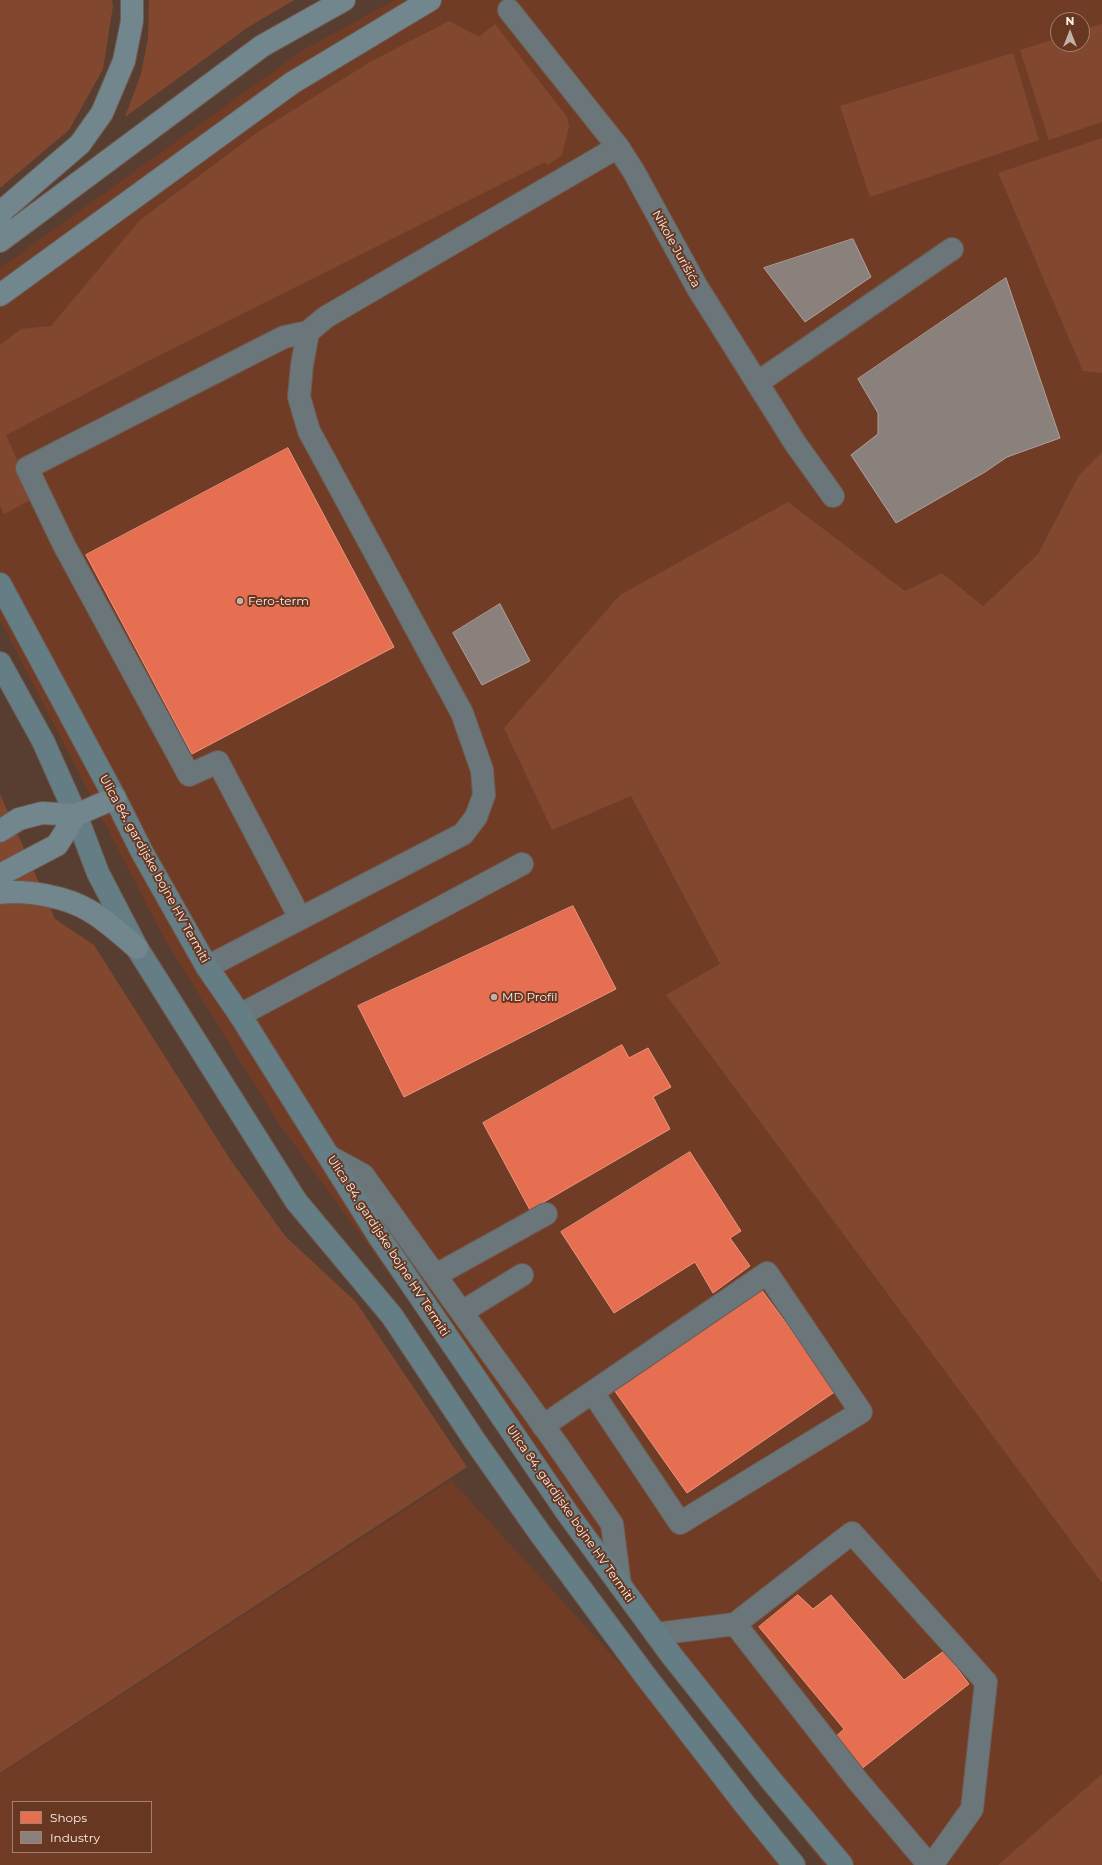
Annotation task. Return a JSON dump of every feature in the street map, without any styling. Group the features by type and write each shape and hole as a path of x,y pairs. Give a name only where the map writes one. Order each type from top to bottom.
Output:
{"highway":[{"path":"0,216 1,212 80,144 102,113 124,60 132,21 132,0"},
{"path":"0,241 262,46 344,0"},
{"path":"7,290 292,83 430,0"},
{"path":"0,831 19,819 42,813 76,815 115,798"},
{"path":"0,875 57,845 76,815"},
{"path":"0,893 13,891 60,898 90,910 137,948"}],"main road":[{"name":"Ulica 84. gardijske bojne HV Termiti","path":"0,584 115,798 142,852 207,967 240,1015 378,1235 568,1514 656,1634 770,1778 842,1865"},
{"path":"0,663 43,741 76,815 98,873 137,948 296,1201 392,1316 475,1441 539,1532 644,1674 746,1806 794,1865"}],"street":[{"name":"Nikole Jurišića","path":"509,10 618,147 634,172 697,287 795,443 833,496"},
{"path":"300,918 218,762 189,775 64,545 27,468 284,336 308,332 326,317 387,283 618,147"},
{"path":"757,383 952,249"},
{"path":"207,967 464,834 476,817 484,795 482,770 462,713 309,431 299,397 302,365 308,332"},
{"path":"240,1015 522,864"},
{"path":"330,1157 363,1175 436,1275 612,1524 620,1585"},
{"path":"436,1275 546,1214"},
{"path":"543,1426 767,1273 860,1412 680,1523 593,1393"},
{"path":"462,1312 522,1275"},
{"path":"656,1634 735,1624 852,1533 986,1682 972,1809 932,1865"},
{"path":"735,1624 857,1780 929,1865"}],"shaded area":[{"path":"0,0 112,0 113,6 103,69 69,130 0,188"},
{"path":"149,0 294,0 247,28 125,117 141,74 148,38"},
{"path":"395,0 1102,0 1102,138 998,174 1083,370 1102,373 1102,452 1079,475 1038,554 982,606 942,573 905,591 788,502 552,830 631,796 721,964 666,995 1102,1583 1102,1774 998,1865 823,1865 279,1124 164,938 0,620 0,268 303,50"},
{"path":"449,21 479,37 495,24 567,117 569,127 562,155 548,165 545,162 154,358 6,435 34,498 4,514 0,505 0,345 21,329 51,326 140,220 258,132 370,62"},
{"path":"1102,24 1102,122 1049,140 1020,50 1050,41 1050,52 1090,52 1090,28"},
{"path":"1013,53 1039,140 870,197 840,106"},
{"path":"1102,138 1102,373 1083,371 998,173"},
{"path":"1102,452 1102,1583 666,995 720,964 631,796 552,830 504,728 620,595 788,502 905,591 942,573 983,606 1038,554 1079,475"},
{"path":"0,794 55,919 94,945 230,1159 285,1236 356,1302 467,1467 0,1773"},
{"path":"451,1480 805,1865 0,1865 0,1774"},
{"path":"1102,1774 1102,1865 998,1865"}],"building: Shops":[{"name":"Fero-term","path":"288,448 394,647 192,754 86,555"},
{"path":"573,906 616,989 404,1097 358,1006"},
{"path":"622,1045 629,1058 648,1048 671,1087 653,1097 670,1129 530,1210 483,1123"},
{"path":"690,1152 741,1231 730,1238 750,1266 713,1293 695,1262 614,1313 561,1232"},
{"path":"758,1285 836,1391 687,1493 612,1387"},
{"path":"798,1595 813,1609 831,1595 904,1680 944,1651 969,1684 860,1770 831,1741 844,1729 759,1627"}],"building: Industry":[{"path":"853,239 871,277 805,322 764,268"},
{"path":"1006,278 1060,438 1007,457 985,472 896,523 851,455 878,434 878,413 858,379"},
{"path":"500,604 530,661 482,685 453,633"}],"place":[{"name":"Fero-term","path":"240,601"},
{"name":"MD Profil","path":"494,997"}]}
